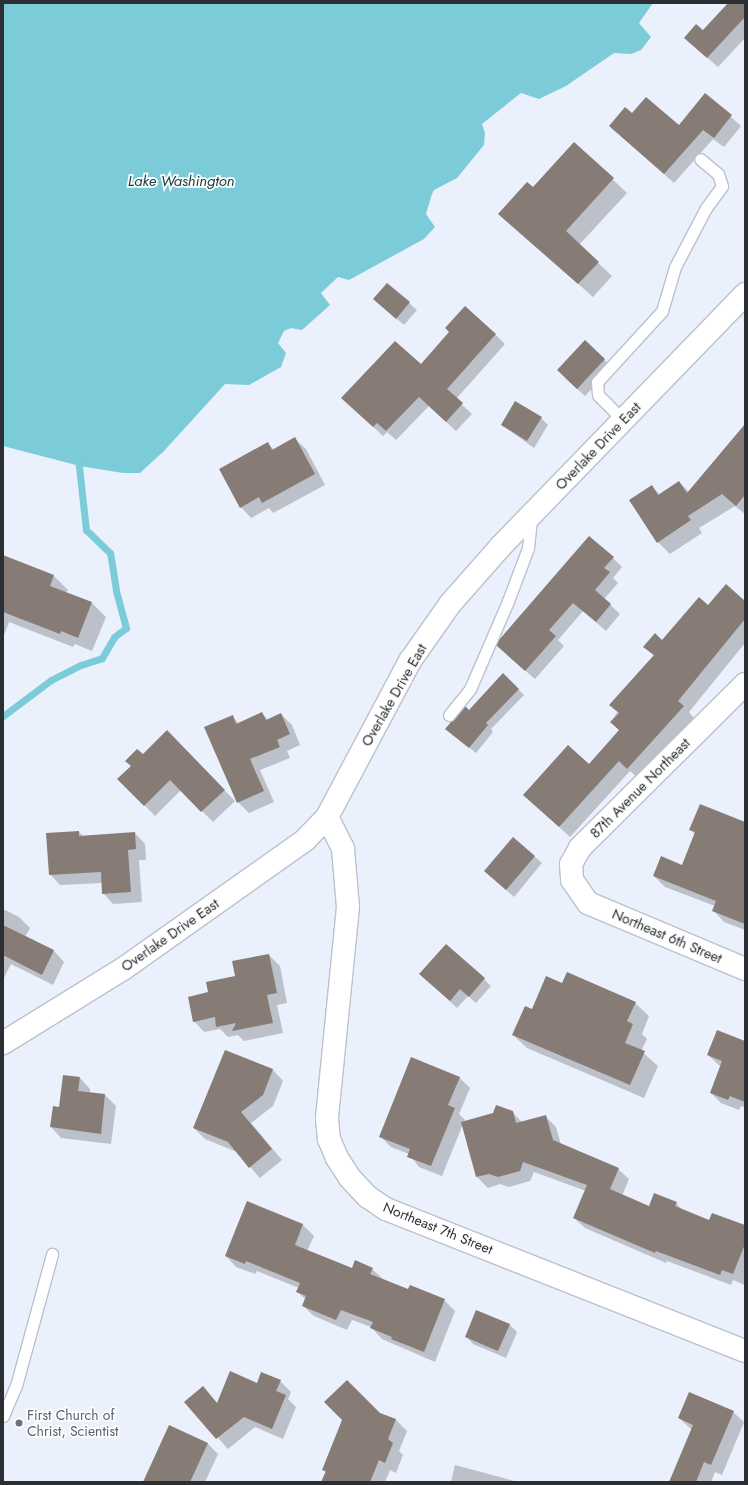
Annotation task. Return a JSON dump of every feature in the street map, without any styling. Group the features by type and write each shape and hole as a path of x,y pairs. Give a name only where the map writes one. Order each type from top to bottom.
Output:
{"street":[{"name":"Overlake Drive East","path":"3,1043 122,969 305,840 327,817 410,661 450,604 531,515 745,294"},
{"name":"87th Avenue Northeast","path":"588,903 572,880 571,864 580,848 745,684"},
{"name":"Northeast 7th Street","path":"327,817 343,849 348,907 327,1118 329,1139 337,1158 350,1178 368,1197 386,1209 745,1351"},
{"name":"Northeast 6th Street","path":"588,903 745,969"}],"lane":[{"path":"623,420 598,395 596,382 662,311 675,267 706,208 722,186 718,174 700,160"},
{"path":"449,715 470,689 508,601 528,548 531,515"},
{"path":"3,1416 16,1386 52,1254"}],"water":[{"name":"Lake Washington","path":"3,3 653,3 639,23 651,37 641,50 631,54 614,53 566,86 539,99 521,93 482,124 485,133 484,145 457,178 434,190 426,214 435,227 424,239 349,280 338,277 321,293 330,305 302,330 291,328 284,331 278,343 286,353 281,367 249,385 225,384 164,451 140,473 123,473 80,466 3,446"}],"building":[{"path":"728,3 745,3 745,17 707,58 684,38 696,24 703,30"},
{"path":"705,93 732,115 714,138 703,130 664,174 609,126 625,107 632,113 646,97 679,125"},
{"path":"574,142 614,178 566,231 599,262 578,284 498,214 527,182 533,187"},
{"path":"387,283 410,302 396,319 373,299"},
{"path":"465,306 496,334 447,389 463,403 446,422 419,397 386,431 377,423 373,427 341,398 395,341 421,364 449,332 445,328"},
{"path":"585,340 605,359 577,389 557,370"},
{"path":"515,401 542,417 527,441 501,425"},
{"path":"745,424 745,495 736,506 722,494 688,516 691,520 657,543 629,500 652,485 658,495 679,481 687,493"},
{"path":"295,437 315,474 262,503 259,497 240,508 219,469 268,442 272,450"},
{"path":"589,536 614,557 604,568 610,572 595,590 611,604 596,622 573,603 549,630 556,636 525,671 496,645"},
{"path":"3,555 54,575 50,586 92,602 78,638 61,631 60,634 3,612"},
{"path":"726,584 745,601 745,619 678,701 684,706 627,769 619,761 559,827 523,795 568,745 589,764 619,730 610,722 619,713 609,705 654,655 643,647 655,633 662,640 699,597 708,605"},
{"path":"503,673 519,689 486,723 488,725 469,748 445,729 465,706 469,710"},
{"path":"262,712 266,720 281,713 290,734 277,740 280,747 250,759 264,791 237,803 204,727 233,715 236,724"},
{"path":"167,730 225,790 201,812 170,780 144,806 117,779 131,766 125,761 137,749 143,754"},
{"path":"700,804 745,822 745,924 712,911 716,901 653,876 661,856 682,865 695,832 689,830"},
{"path":"79,831 79,836 135,832 136,849 128,850 131,892 102,894 101,872 49,875 46,833"},
{"path":"513,837 535,856 506,890 484,871"},
{"path":"3,925 54,950 42,975 3,955"},
{"path":"446,944 485,978 469,997 460,989 450,1001 419,974"},
{"path":"269,954 277,993 267,995 273,1023 232,1031 236,1023 216,1027 215,1017 193,1022 188,997 208,992 206,982 235,976 232,961"},
{"path":"567,972 636,1002 627,1021 633,1024 625,1043 645,1051 630,1085 512,1035 525,1006 532,1009 546,976 562,983"},
{"path":"717,1030 745,1041 745,1102 730,1096 728,1100 710,1093 722,1061 707,1055"},
{"path":"225,1050 273,1069 263,1095 241,1112 272,1149 249,1168 228,1142 193,1128"},
{"path":"411,1057 460,1077 448,1105 455,1108 431,1166 407,1157 410,1149 379,1137"},
{"path":"63,1075 80,1077 78,1091 105,1094 101,1134 50,1127 53,1106 59,1107"},
{"path":"496,1105 513,1111 516,1123 546,1115 553,1140 619,1168 610,1189 649,1206 654,1193 677,1202 675,1206 709,1220 712,1213 745,1225 745,1244 733,1274 722,1270 720,1275 656,1251 655,1253 573,1218 587,1185 523,1162 520,1171 498,1177 489,1174 476,1177 461,1122 493,1113"},
{"path":"247,1201 303,1224 295,1245 352,1268 355,1260 373,1268 370,1274 408,1289 410,1285 445,1299 424,1352 391,1339 392,1337 370,1328 373,1322 341,1310 336,1320 302,1306 306,1296 296,1292 300,1283 246,1261 245,1264 225,1256"},
{"path":"476,1310 510,1324 498,1351 465,1337"},
{"path":"230,1371 257,1383 261,1372 281,1380 276,1391 286,1395 272,1429 244,1417 216,1439 184,1402 203,1386 217,1403"},
{"path":"347,1380 380,1413 396,1419 388,1439 393,1443 385,1463 379,1460 370,1482 321,1482 326,1471 322,1470 342,1420 324,1402"},
{"path":"689,1392 734,1411 711,1465 704,1462 696,1482 669,1482 693,1425 678,1418"},
{"path":"169,1425 208,1443 190,1482 143,1482"}],"waterway":[{"path":"3,716 51,680 81,665 102,658 114,637 126,628 116,590 110,553 86,530 78,457"}],"place":[{"name":"First Church of Christ, Scientist","path":"19,1423"}]}
